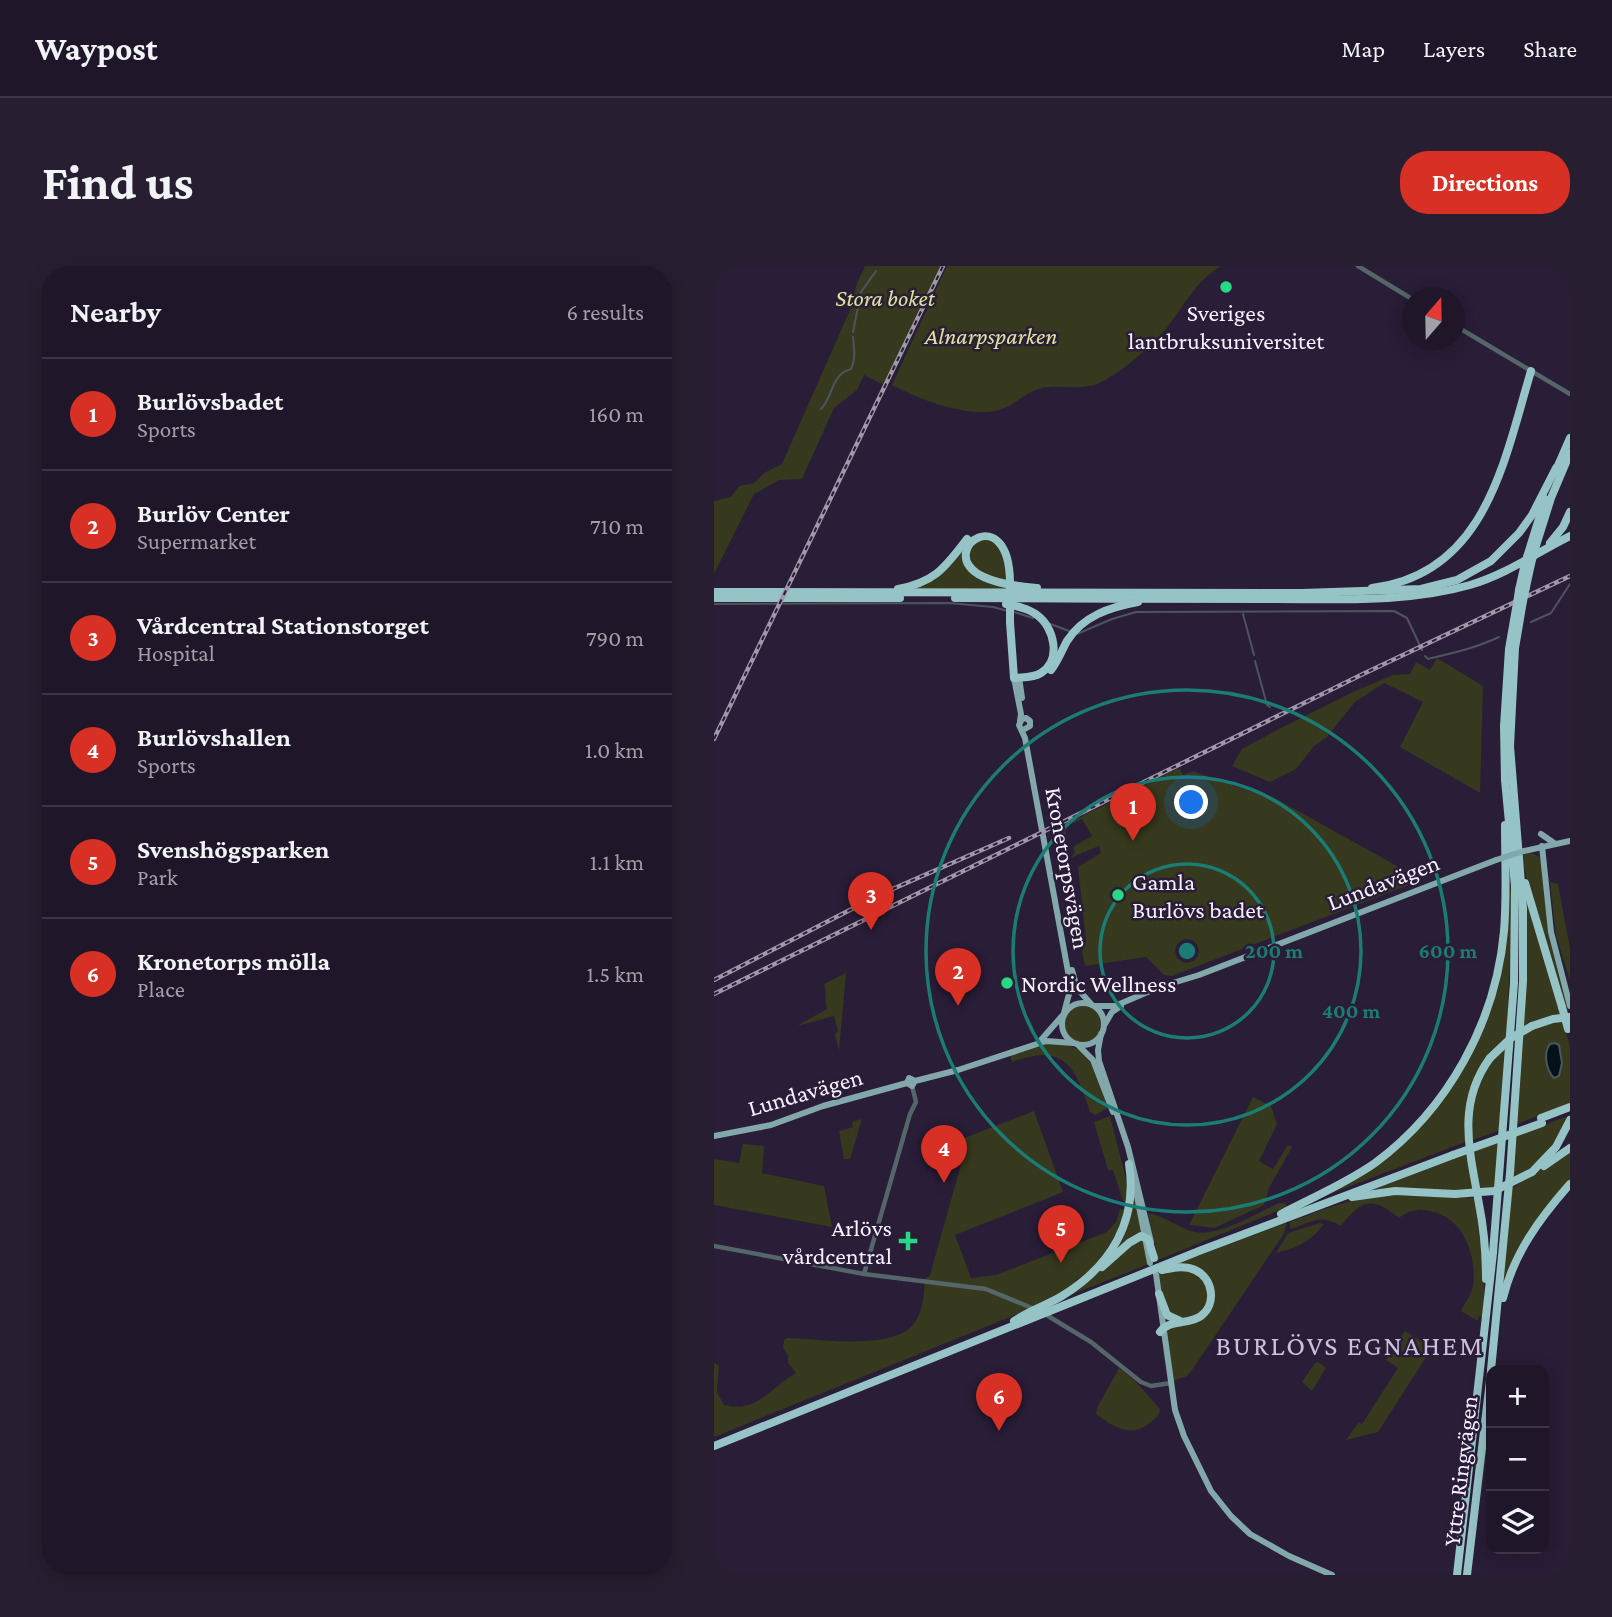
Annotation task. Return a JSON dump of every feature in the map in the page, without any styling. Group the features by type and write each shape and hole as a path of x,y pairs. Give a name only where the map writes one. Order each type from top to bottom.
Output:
{"highway":[{"path":"1324,593 1377,587 1419,575 1448,555 1463,540 1477,522 1494,490 1531,371"},
{"path":"714,592 1324,593 1421,589 1457,580 1474,572 1491,561 1519,533 1532,515 1570,438"},
{"path":"1528,560 1570,453"},
{"path":"1281,1214 1347,1182 1385,1156 1429,1112 1465,1060 1489,1004 1502,950 1506,898 1504,706 1528,560 1556,468"},
{"path":"1528,560 1556,537 1570,512"},
{"path":"875,593 909,587 931,579 945,568 969,538 981,532 996,535 1006,545 1012,561 1011,622 1017,680"},
{"path":"1011,582 1009,561 1001,544 987,536 971,541 966,559 971,568 981,576 1017,586 1078,593"},
{"path":"714,598 1333,599 1417,595 1469,585 1501,574 1570,536"},
{"path":"958,598 1005,603 1023,608 1038,615 1046,624 1054,648 1049,665 1037,675 1017,680"},
{"path":"1017,680 1040,678 1048,673 1074,632 1096,615 1137,602 1204,599"},
{"path":"1494,1350 1523,981 1523,908 1513,809 1510,726 1516,623"},
{"path":"1479,1388 1493,1253 1515,947 1515,886 1505,780"},
{"path":"1513,809 1529,901 1567,1007 1569,1032"},
{"path":"1479,1388 1486,1257 1483,1224 1468,1147 1467,1121 1472,1092 1490,1058 1511,1038 1532,1026 1570,1017"},
{"path":"1542,1120 1551,1114 1570,1109"},
{"path":"714,1444 1281,1214 1570,1109"},
{"path":"1532,1172 1551,1153 1570,1120"},
{"path":"1296,1214 1376,1192 1455,1194 1494,1191 1532,1172 1570,1148"},
{"path":"714,1444 1453,1152"},
{"path":"1081,1283 1105,1258 1125,1225 1132,1194 1129,1164"},
{"path":"1494,1350 1502,1303 1512,1269 1535,1226 1570,1184"},
{"path":"1014,1321 1081,1283 1141,1236 1146,1238 1153,1261"},
{"path":"1125,1281 1178,1267 1200,1272 1206,1279 1211,1289 1209,1306 1198,1318 1162,1330"},
{"path":"1159,1294 1167,1315 1186,1321"},
{"name":"Yttre Ringvägen","path":"1492,1365 1494,1350"},
{"name":"Yttre Ringvägen","path":"1457,1575 1479,1388"},
{"name":"Yttre Ringvägen","path":"1467,1575 1486,1414"}],"main road":[{"path":"1017,680 1025,714 1031,723 1026,729 1020,727 1017,680"},
{"path":"1020,721 1028,719"},
{"name":"Kronetorpsvägen","path":"1026,729 1074,979 1080,993 1092,1004"},
{"name":"Kronetorpsvägen","path":"1026,729 1069,977 1069,994 1064,1013"},
{"path":"1541,834 1556,844"},
{"name":"Lundavägen","path":"1030,1045 1049,1034 1064,1013 1077,1003 1113,1006 1496,860 1542,846 1570,841"},
{"path":"1542,846 1551,932 1567,1007"},
{"path":"1526,851 1539,853 1544,864"},
{"name":"Lundavägen","path":"714,1136 771,1125 823,1106 968,1067 1030,1045 1053,1040 1090,1044 1114,1011 1138,996"},
{"path":"1092,1004 1102,1014 1099,1061 1131,1158 1144,1207 1153,1261"},
{"path":"1064,1013 1062,1030 1090,1055 1094,1063 1129,1164 1146,1238"},
{"path":"1162,1330 1159,1294 1154,1275 1174,1418 1180,1437 1221,1505 1250,1534 1289,1556 1332,1575"}],"street":[{"path":"1358,266 1402,293"},
{"path":"1465,331 1570,394"},
{"path":"864,1274 909,1114 916,1102 911,1083"},
{"path":"714,1246 864,1274 986,1289 1032,1308"},
{"path":"1048,1316 1091,1342 1141,1382 1152,1386 1169,1383"}],"green space":[{"name":"Stora boket","path":"865,266 942,266 884,385 864,375 857,390 834,408 802,479 779,480 754,494 714,574 714,501 731,497 739,486 754,483 764,473 782,464 850,310"},
{"name":"Alnarpsparken","path":"947,266 1221,266 1193,291 1155,341 1115,374 1090,386 1048,387 1031,392 999,410 973,412 944,406 892,385"},
{"path":"971,537 967,545 968,567 1021,589 908,590 919,586"},
{"path":"986,538 1000,546 1009,583 987,576 972,566 969,548 973,543"},
{"path":"1437,658 1483,686 1480,793 1400,747 1423,702 1384,683 1355,702 1296,769 1270,782 1232,766 1242,749 1277,730 1393,675 1410,674 1416,662 1430,670"},
{"path":"1179,768 1183,775 1193,771 1273,797 1422,880 1172,976 1164,975 1146,957 1085,966 1082,952 1086,941 1078,867 1101,853 1099,846 1070,858 1075,853 1073,847 1092,836 1082,819 1065,827 1066,835 1060,836 1061,851 1066,859 1059,862 1053,834 1057,834 1056,829"},
{"path":"1506,833 1512,902 1507,1037 1468,1095 1465,1142 1327,1195 1377,1166 1448,1092 1500,974"},
{"path":"1531,853 1540,857 1548,932 1569,1014 1528,887 1522,855"},
{"path":"1550,882 1558,884 1570,948 1570,980 1556,936"},
{"path":"1525,891 1562,1015 1523,1027 1527,943"},
{"path":"846,973 839,1051 834,1016 797,1026 827,1009 824,984"},
{"path":"1082,1005 1096,1010 1101,1024 1096,1038 1082,1043 1068,1038 1063,1024 1068,1010"},
{"path":"1563,1020 1570,1047 1570,1103 1517,1124 1522,1035 1531,1029"},
{"path":"1042,1043 1060,1044 1082,1052 1094,1068 1108,1108 1095,1115 1090,1112 1073,1071 1056,1057 1044,1055 1012,1062 1010,1055"},
{"path":"1506,1046 1501,1130 1470,1141 1475,1101 1482,1079"},
{"path":"1253,1097 1271,1106 1277,1124 1259,1161 1273,1169 1288,1145 1292,1147 1269,1188 1264,1205 1214,1228 1189,1225"},
{"path":"1034,1111 1063,1192 955,1235 971,1278 996,1275 1107,1232 1116,1222 1120,1209 1126,1210 1127,1215 1106,1251 1093,1267 1076,1280 1077,1284 1020,1313 714,1437 714,1363 719,1365 717,1392 724,1405 736,1407 763,1398 796,1373 788,1363 788,1355 783,1348 787,1338 871,1341 902,1333 912,1326 921,1310 925,1279 930,1275 964,1154 959,1140"},
{"path":"1110,1116 1127,1183 1127,1202 1123,1201 1113,1170 1108,1170 1094,1122"},
{"path":"1568,1116 1559,1136 1546,1153 1512,1180 1515,1136"},
{"path":"862,1119 850,1159 844,1159 839,1131 853,1127 852,1122"},
{"path":"1499,1142 1496,1187 1479,1190 1472,1152"},
{"path":"743,1144 764,1146 762,1173 824,1186 832,1227 714,1205 714,1159 739,1163"},
{"path":"927,1149 958,1157 954,1169 924,1161"},
{"path":"1570,1150 1570,1182 1545,1210 1502,1296 1511,1189"},
{"path":"1467,1154 1475,1191 1373,1189"},
{"path":"1134,1190 1144,1235 1101,1266 1124,1231 1131,1213"},
{"path":"1385,1195 1475,1198 1483,1257 1483,1318 1479,1316 1478,1321 1461,1311 1473,1286 1473,1262 1459,1229 1441,1215 1418,1210 1410,1211 1399,1218 1382,1206 1368,1204 1355,1210 1341,1226 1321,1219 1290,1229 1290,1222 1325,1209"},
{"path":"1279,1203 1285,1203 1287,1207 1158,1260 1148,1213 1189,1230 1205,1233 1226,1228"},
{"path":"1287,1224 1283,1235 1192,1370 1187,1376 1173,1381 1165,1328 1191,1322 1210,1306 1204,1274 1166,1268"},
{"path":"1324,1224 1308,1240 1276,1253 1288,1233"},
{"path":"1143,1238 1149,1264 1060,1299 1098,1272 1133,1241"},
{"path":"1177,1269 1199,1273 1210,1295 1200,1314 1178,1317 1167,1310 1159,1274"},
{"path":"1405,1331 1432,1348 1378,1432 1346,1440 1359,1422 1362,1424 1398,1368 1386,1360"},
{"path":"1318,1362 1326,1368 1312,1391 1302,1382"},
{"path":"1119,1368 1135,1381 1160,1409 1154,1419 1136,1430 1116,1427 1096,1414"}],"shaded area":[{"path":"1550,1044 1559,1045 1562,1063 1559,1076 1554,1078 1549,1071 1546,1057"}],"waterway":[{"path":"853,332 861,292 876,271"},
{"path":"821,409 836,381 851,369 854,357 853,337"},
{"path":"1531,622 1551,613 1570,584"},
{"path":"714,604 949,603 1008,611"},
{"path":"1077,634 1136,612 1394,611 1407,618 1422,650"},
{"path":"1014,612 1033,618"},
{"path":"1243,614 1254,655"},
{"path":"1048,623 1069,631"},
{"path":"1425,656 1428,659 1499,637"},
{"path":"1255,661 1267,705 1270,707"}],"railway":[{"path":"714,739 943,266"},
{"path":"714,994 1363,674 1570,576"},
{"path":"714,980 879,895 1009,838"}],"place":[{"name":"Sveriges lantbruksuniversitet","path":"1226,287"},
{"name":"Burlövsbadet","path":"1133,841"},
{"name":"Gamla Burlövs badet","path":"1118,895"},
{"name":"Vårdcentral Stationstorget","path":"871,930"},
{"name":"Nordic Wellness","path":"1007,983"},
{"name":"Burlöv Center","path":"958,1006"},
{"name":"Burlövshallen","path":"944,1183"},
{"name":"Arlövs vårdcentral","path":"908,1241"},
{"name":"Svenshögsparken","path":"1061,1263"},
{"name":"Kronetorps mölla","path":"999,1431"}],"district":[{"name":"BURLÖVS EGNAHEM","path":"1350,1345"}]}
